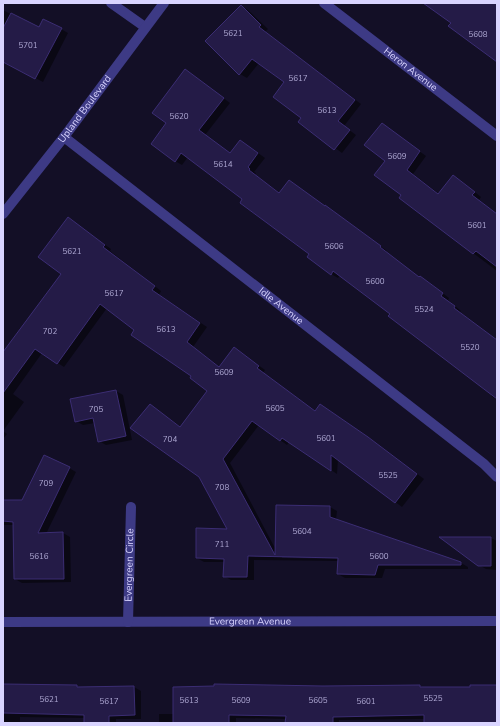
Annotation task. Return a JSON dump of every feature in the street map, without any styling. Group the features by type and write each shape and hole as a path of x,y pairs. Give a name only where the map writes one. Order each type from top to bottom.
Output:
{"street":[{"path":"111,3 145,27"},
{"name":"Upland Boulevard","path":"3,214 64,137 164,3"},
{"name":"Heron Avenue","path":"324,3 497,136"},
{"name":"Idle Avenue","path":"64,137 484,464 497,477"},
{"name":"Evergreen Circle","path":"128,622 131,507"},
{"name":"Evergreen Avenue","path":"3,622 497,621"}],"building":[{"path":"423,3 497,3 497,62 448,26 451,23"},
{"path":"241,5 261,25 259,27 355,100 338,121 350,130 334,150 298,122 301,118 273,97 284,82 252,59 239,75 205,41"},
{"path":"11,13 39,27 43,19 62,28 35,79 3,62 3,28"},
{"path":"185,69 224,98 199,130 230,153 240,140 258,153 248,167 250,169 249,170 279,193 289,180 381,246 380,247 419,277 420,276 443,293 441,296 455,306 454,308 497,340 497,399 388,316 390,314 333,271 331,275 307,257 309,254 240,203 242,199 181,153 175,162 151,144 166,123 152,113"},
{"path":"382,123 420,151 407,170 438,194 453,175 475,192 472,195 497,214 497,267 476,251 473,254 399,198 401,195 374,175 385,161 364,145"},
{"path":"68,217 105,245 103,247 155,286 152,290 200,323 187,342 219,367 234,347 259,366 257,368 315,411 320,404 368,437 417,474 395,503 331,455 331,471 282,438 280,441 252,421 223,459 275,555 276,505 330,506 330,517 461,562 461,565 378,565 375,575 337,574 338,558 248,556 247,577 223,577 224,559 196,558 196,528 227,529 199,477 130,428 150,404 180,427 207,391 190,378 191,376 131,335 134,330 100,304 57,364 35,349 3,393 3,352 61,274 38,257"},
{"path":"116,390 126,436 98,442 93,418 75,422 70,399"},
{"path":"44,455 70,467 38,533 63,532 64,579 14,579 13,522 3,521 3,500 22,500"},
{"path":"439,537 491,537 491,566 478,566"},
{"path":"3,684 77,685 77,687 134,686 135,715 109,716 109,723 84,723 84,715 3,713"},
{"path":"214,684 323,686 420,685 420,687 470,687 470,685 497,685 497,723 424,723 424,715 333,717 333,723 285,723 286,716 229,715 229,723 173,723 173,687 214,686"}]}
